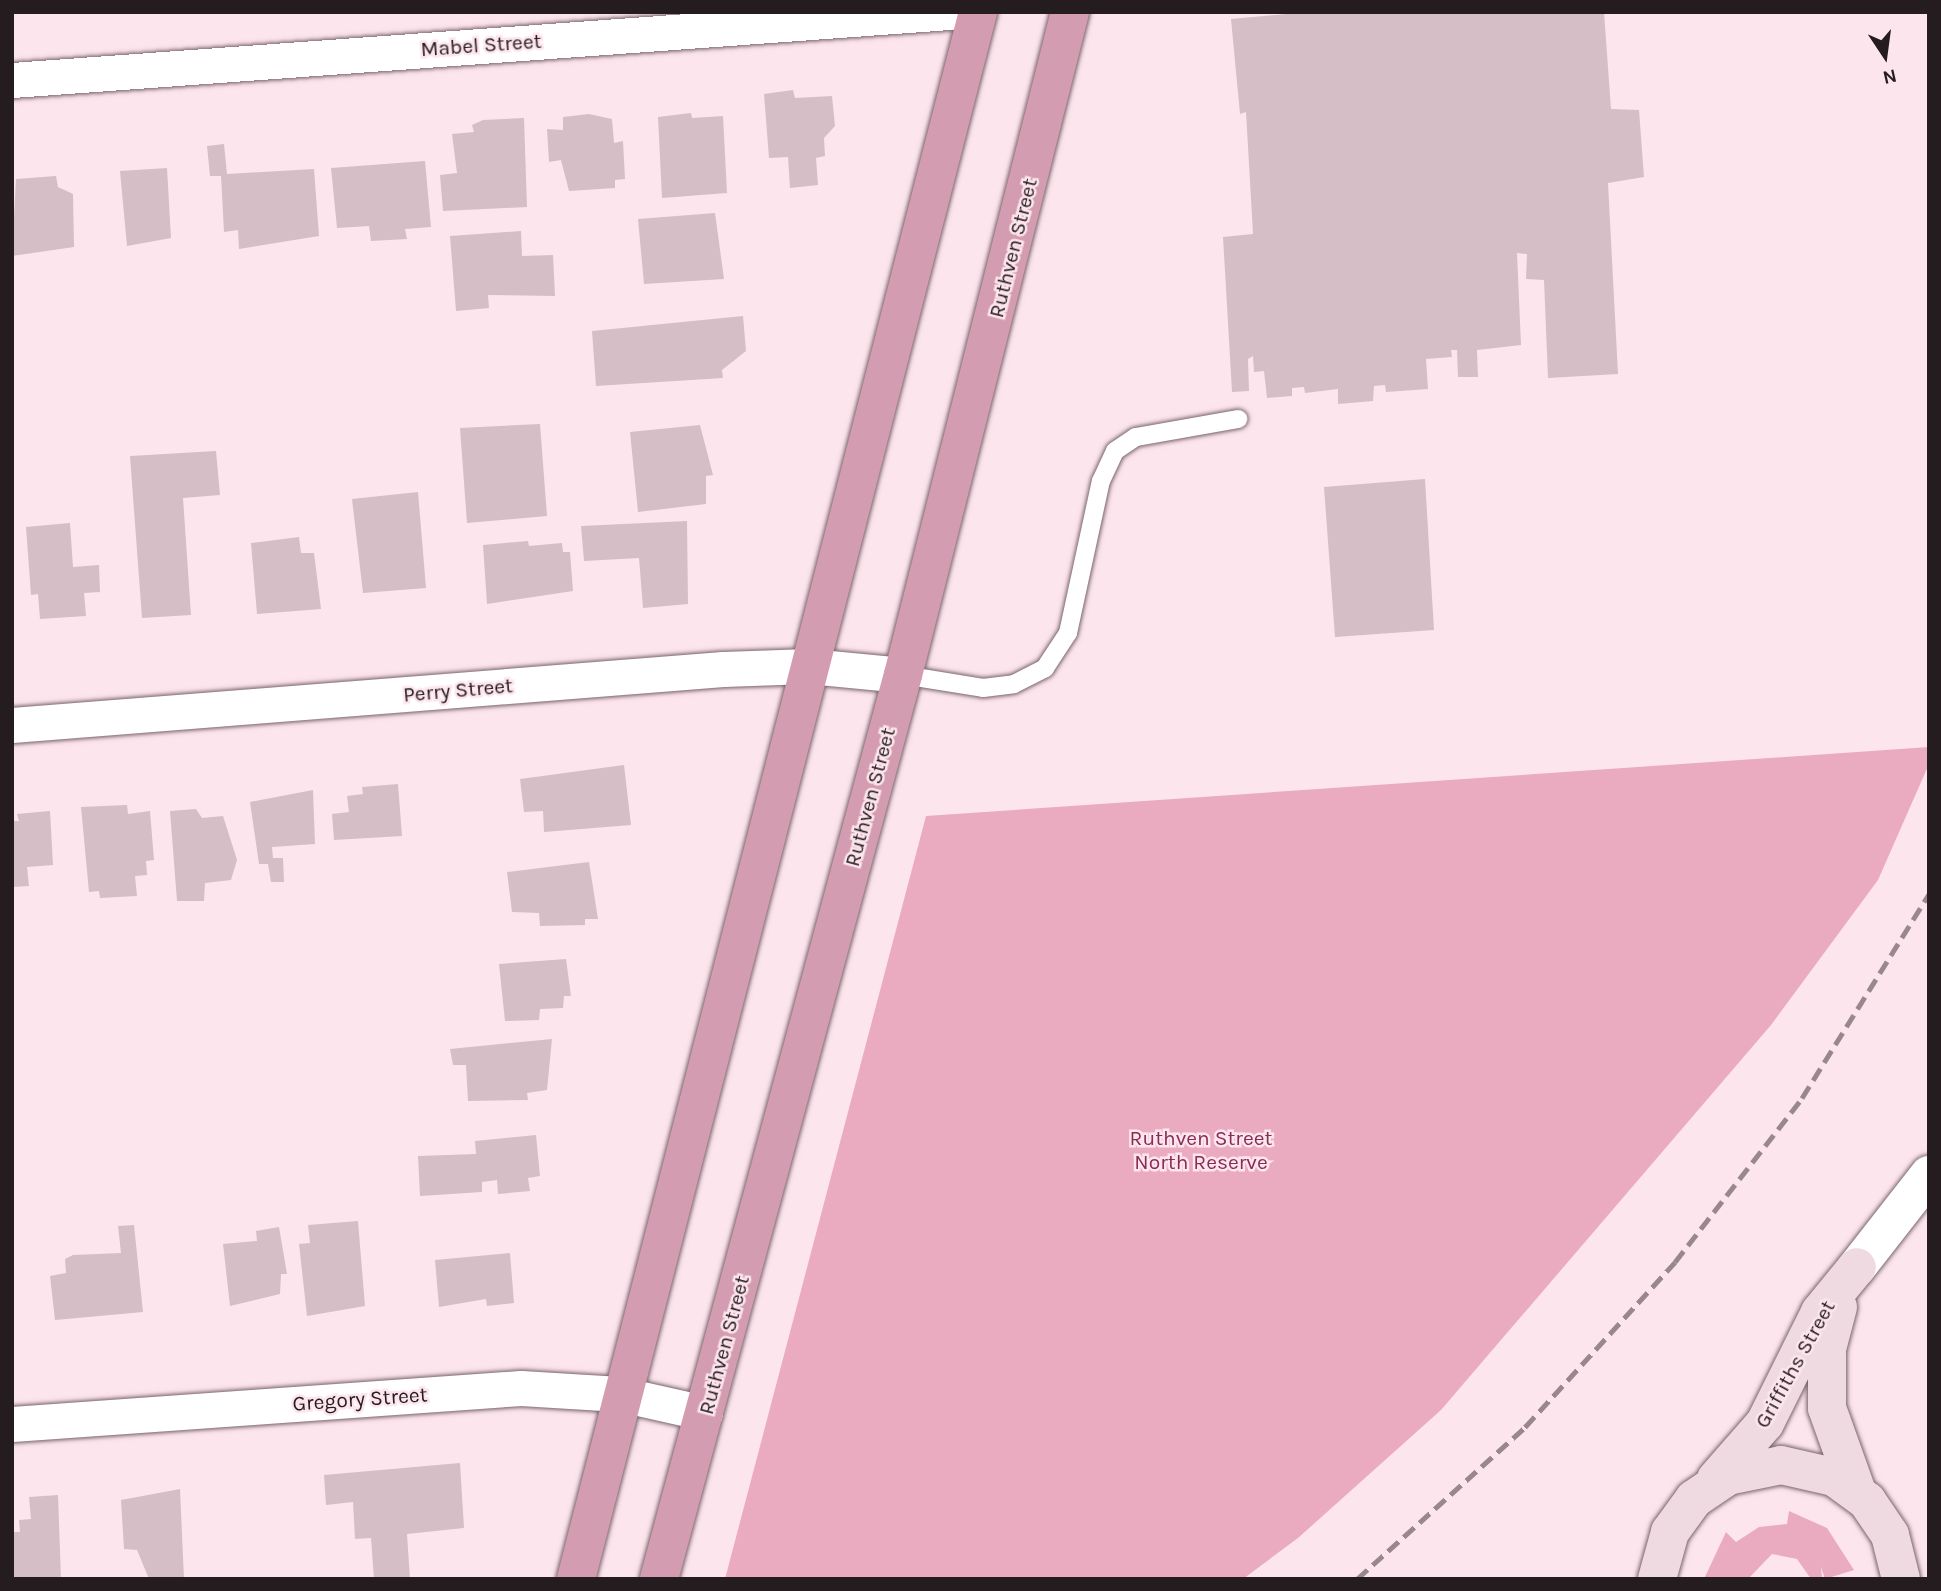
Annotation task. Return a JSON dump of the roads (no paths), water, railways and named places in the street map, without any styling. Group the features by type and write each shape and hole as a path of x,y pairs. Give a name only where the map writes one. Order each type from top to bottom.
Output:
{"highway":[{"path":"576,1579 620,1394 978,12"},
{"name":"Ruthven Street","path":"659,1579 903,675 1070,12"}],"main road":[{"name":"Griffiths Street","path":"1657,1576 1670,1532 1765,1423 1820,1312 1857,1267"},
{"name":"Griffiths Street","path":"1857,1267 1833,1320 1825,1378 1833,1437 1857,1492"},
{"path":"1704,1490 1741,1471 1781,1465 1821,1472 1857,1492 1926,1579"},
{"path":"1890,1535 1901,1579"}],"street":[{"name":"Mabel Street","path":"12,80 950,12"},
{"name":"Perry Street","path":"12,725 809,666 903,675"},
{"name":"Griffiths Street","path":"1857,1267 1929,1175"},
{"name":"Gregory Street","path":"12,1424 521,1388 620,1394 705,1413"}],"lane":[{"path":"903,675 983,688 1014,684 1045,668 1068,633 1101,481 1115,451 1136,437 1238,419"}],"railway":[{"path":"1357,1579 1525,1427 1675,1262 1802,1098 1929,894"}],"park label":[{"name":"Ruthven Street North Reserve","path":"1201,1150"}]}
